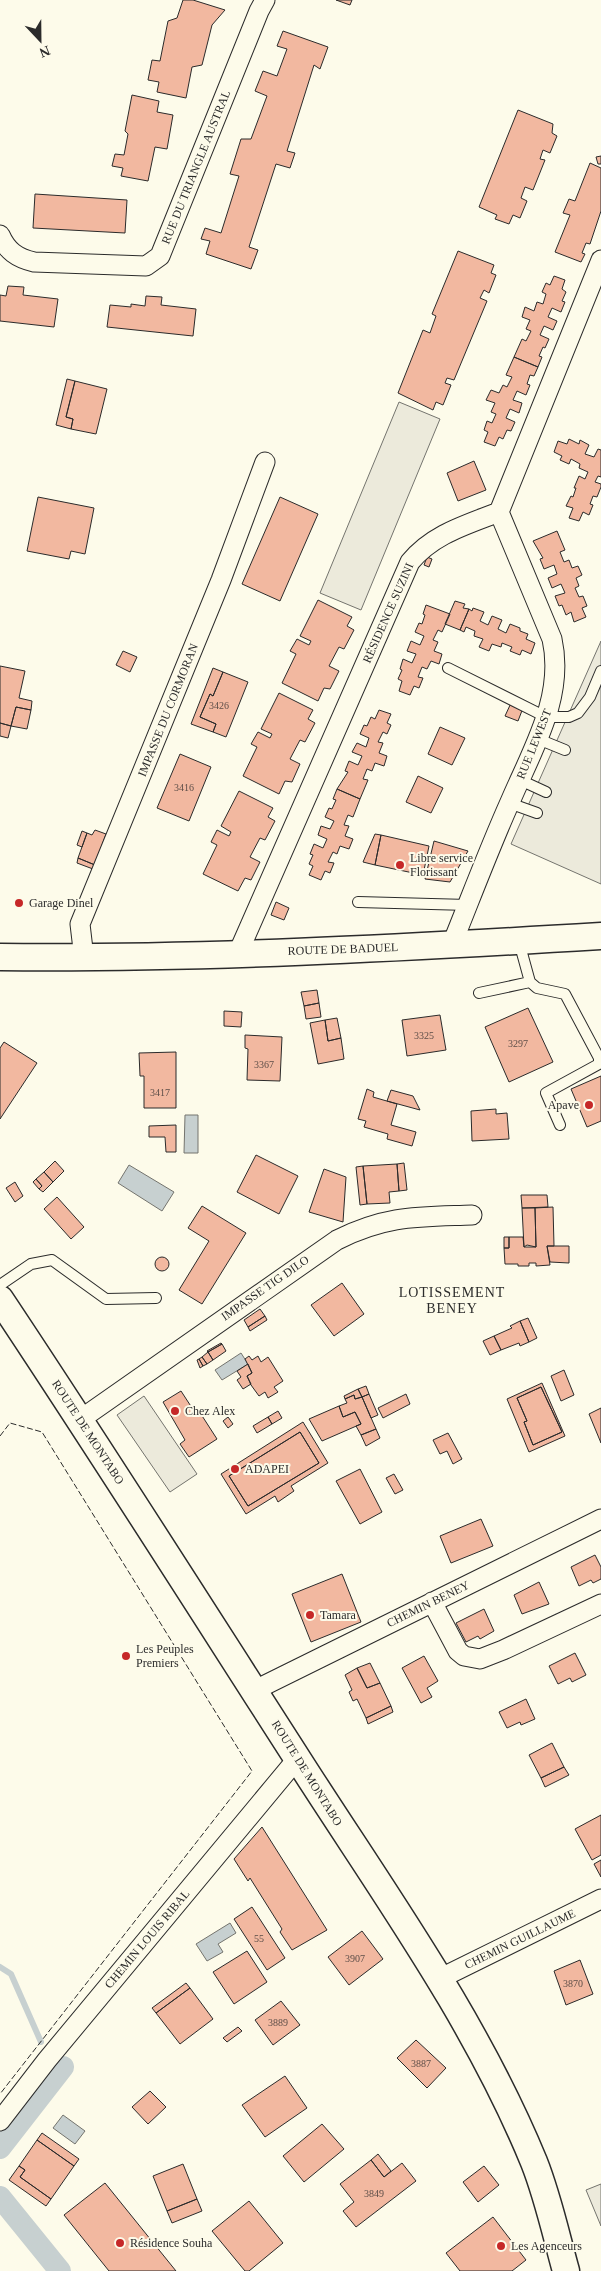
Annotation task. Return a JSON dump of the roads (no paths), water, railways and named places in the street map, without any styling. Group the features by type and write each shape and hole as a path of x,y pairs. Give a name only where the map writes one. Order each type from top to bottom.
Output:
{"main road":[{"name":"ROUTE DE BADUEL","path":"0,957 84,958 238,953 601,936"},
{"name":"ROUTE DE BADUEL","path":"0,974 84,958"},
{"name":"ROUTE DE MONTABO","path":"0,1299 80,1419 439,1979 474,2037 508,2102 535,2166 566,2271"}],"street":[{"name":"RUE DU TRIANGLE AUSTRAL","path":"0,235 4,244 12,253 20,258 34,262 146,266 160,256 265,0"},
{"path":"499,512 601,260"},
{"name":"IMPASSE DU CORMORAN","path":"84,958 80,924 221,580 265,462"},
{"name":"RUE LEWEST","path":"452,944 509,803 538,739 546,717 556,672 556,655 552,639 499,512"},
{"name":"RÉSIDENCE SUZINI","path":"238,953 410,562 424,547 441,535 499,512"},
{"name":"IMPASSE TIG DILO","path":"80,1419 337,1240 379,1222 401,1218 472,1215"},
{"name":"CHEMIN BENEY","path":"254,1690 601,1520"},
{"path":"432,1602 458,1650 464,1656 480,1658 503,1650 601,1604"},
{"name":"CHEMIN LOUIS RIBAL","path":"0,2121 47,2060 297,1759"},
{"name":"CHEMIN GUILLAUME","path":"439,1979 601,1899"}],"lane":[{"path":"448,668 546,717 569,717 578,714 590,697 601,671"},
{"path":"538,739 565,750"},
{"path":"520,780 546,792"},
{"path":"509,803 537,813"},
{"path":"358,902 468,905"},
{"path":"519,940 530,982 537,988 565,994 599,1058 599,1064 546,1093 560,1125"},
{"path":"479,993 530,982"},
{"path":"0,1284 31,1264 52,1260 106,1299 156,1298"}],"waterway":[{"path":"0,1967 11,1974 41,2042"},
{"path":"0,2148 63,2067"},
{"path":"0,2197 60,2271"}],"place":[{"name":"Libre service Florissant","path":"400,865"},
{"name":"Garage Dinel","path":"19,903"},
{"name":"Apave","path":"589,1105"},
{"name":"Chez Alex","path":"175,1411"},
{"name":"ADAPEI","path":"235,1469"},
{"name":"Tamara","path":"310,1615"},
{"name":"Les Peuples Premiers","path":"126,1656"},
{"name":"Résidence Souha","path":"120,2243"},
{"name":"Les Agenceurs","path":"501,2246"}],"district":[{"name":"LOTISSEMENT BENEY","path":"452,1300"}]}
